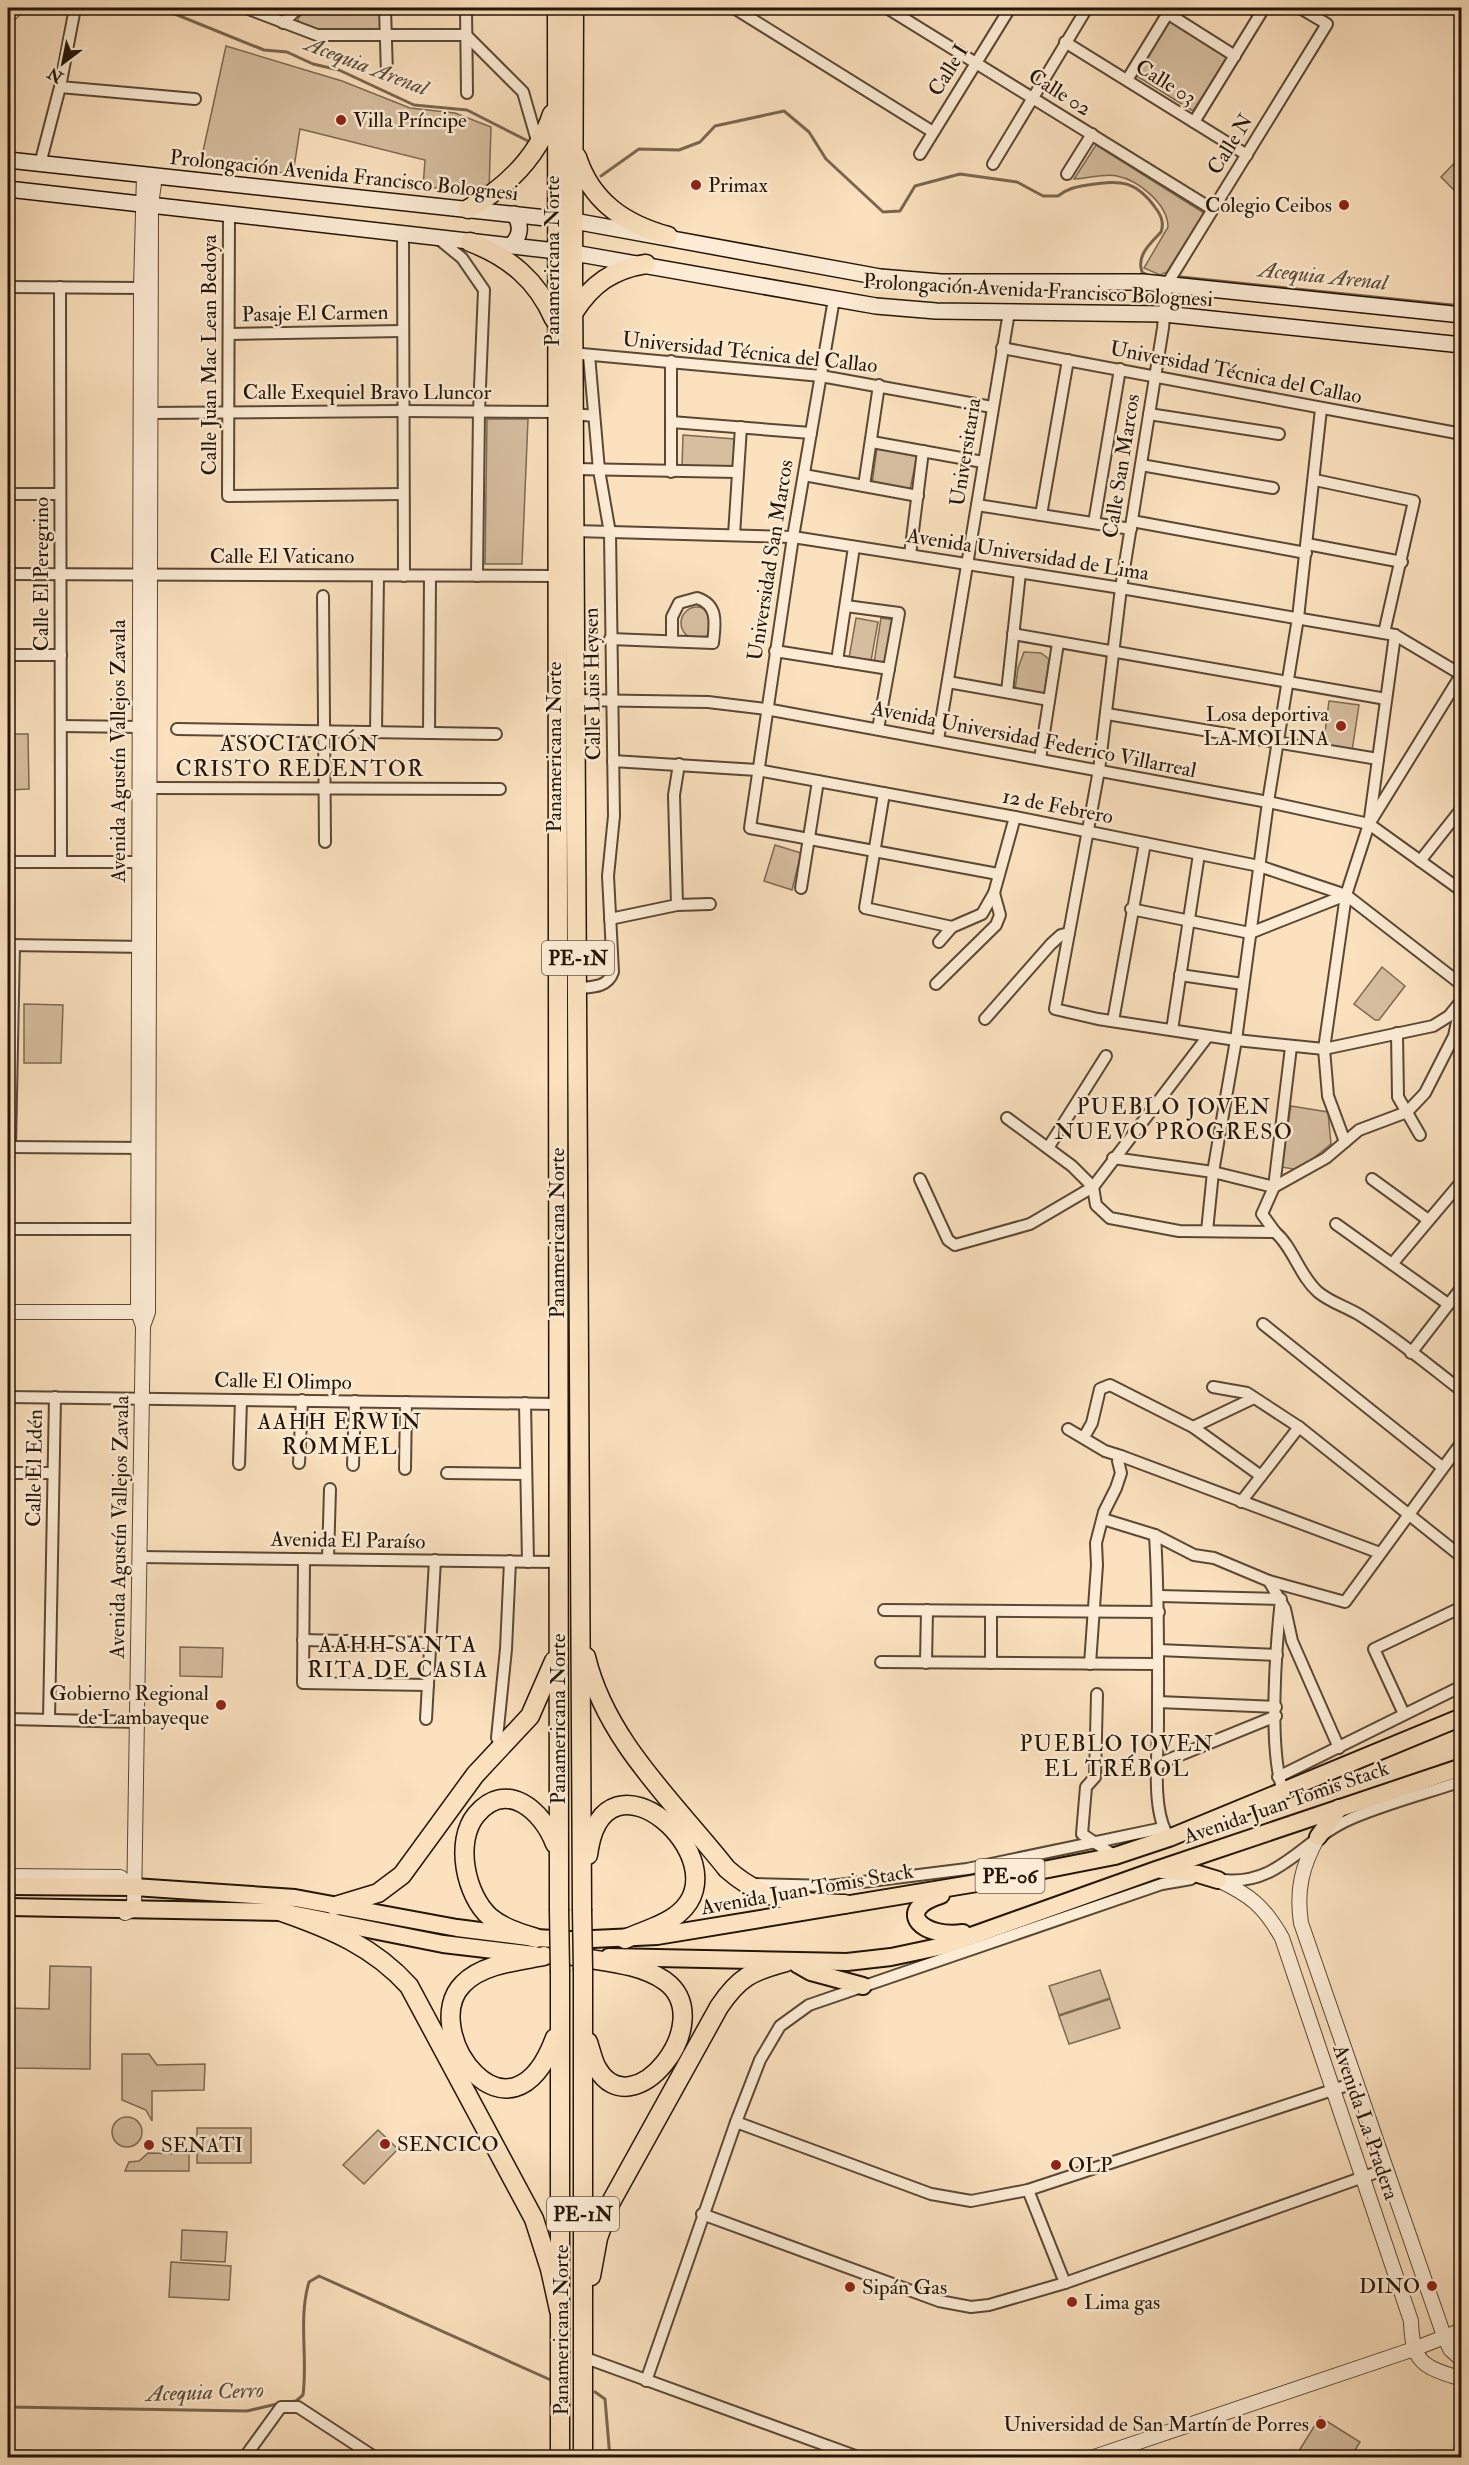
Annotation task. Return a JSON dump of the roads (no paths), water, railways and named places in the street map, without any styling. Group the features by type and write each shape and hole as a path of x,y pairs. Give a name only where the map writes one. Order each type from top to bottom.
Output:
{"highway":[{"name":"Panamericana Norte","path":"557,8 556,100 565,220 565,252 556,324 565,413 575,469 582,1909 578,1963 584,2028 583,2457"},
{"name":"Panamericana Norte","path":"565,220 574,144 574,8"},
{"path":"468,209 508,182 539,145 556,100"},
{"path":"574,144 582,171 597,196 611,210 644,230 668,236"},
{"path":"470,242 489,249 523,272 548,305 556,324"},
{"name":"Panamericana Norte","path":"560,2457 556,576 565,413 582,354 565,252"},
{"path":"574,312 584,296 598,283 614,273 646,264"},
{"path":"580,1629 597,1693 618,1734 728,1869 745,1884 774,1898 798,1902 850,1903"},
{"path":"335,1906 378,1893 408,1869 475,1775 530,1716 558,1651"},
{"path":"536,1938 504,1927 478,1904 471,1891 467,1874 468,1829 475,1816 485,1806 498,1800 512,1799 526,1804 539,1815 549,1827 558,1854"},
{"path":"581,1883 594,1831 600,1819 616,1806 628,1803 642,1806 658,1815 673,1828 693,1861 696,1880 693,1891 680,1913 625,1939"},
{"path":"282,1912 315,1923 361,1945 383,1961 409,1986 534,2220 545,2251 559,2310"},
{"path":"544,1956 487,1970 463,1984 451,2004 452,2030 466,2061 476,2075 484,2083 507,2090 518,2087 539,2071 558,2028"},
{"path":"583,2319 598,2238 611,2202 710,2021 731,1989 745,1976 790,1962"},
{"path":"578,1963 646,1971 670,1986 681,2000 682,2025 672,2053 655,2075 637,2086 625,2086 605,2078 597,2068 584,2028"}],"main road":[{"name":"Prolongación Avenida Francisco Bolognesi","path":"8,160 565,220 668,236 741,253 880,277 941,282 1167,284 1461,315"},
{"name":"Prolongación Avenida Francisco Bolognesi","path":"8,189 565,252 646,264 834,299 905,309 1164,314 1461,345"},
{"path":"510,246 517,238 520,228 514,214"},
{"name":"Avenida Juan Tomis Stack","path":"8,1886 134,1887 295,1898 457,1928 536,1938 625,1939 714,1929 1115,1856 1281,1784 1461,1717"},
{"name":"Avenida Juan Tomis Stack","path":"8,1907 282,1912 443,1944 544,1956 578,1963 848,1962 891,1958 943,1946 1005,1926 1156,1870 1461,1767"},
{"path":"1318,1837 1339,1808"},
{"name":"PE-06","path":"1156,1870 1190,1873 1218,1880"},
{"path":"976,1883 923,1902 916,1914 918,1922 929,1932 940,1934 1005,1926"},
{"path":"790,1962 811,1972 863,1986"}],"street":[{"path":"8,16 16,8"},
{"path":"40,164 60,87 75,8"},
{"path":"246,8 317,35 466,35 523,92 539,145"},
{"path":"283,23 298,8"},
{"path":"385,8 387,75"},
{"path":"466,8 467,93"},
{"path":"734,8 749,12 933,132"},
{"name":"Calle 02","path":"887,8 1212,209"},
{"name":"Calle I","path":"920,154 1010,8"},
{"path":"993,164 1087,8"},
{"path":"1194,122 1264,8"},
{"name":"Calle N","path":"1167,284 1327,24 1300,8"},
{"path":"1127,80 1169,10 1234,56"},
{"name":"Calle 03","path":"1065,42 1246,155"},
{"path":"60,87 195,99"},
{"path":"1067,174 1092,134"},
{"name":"Avenida Agustín Vallejos Zavala","path":"146,413 141,288 150,175"},
{"name":"Avenida Agustín Vallejos Zavala","path":"144,947 138,862 139,727 145,575 146,205"},
{"name":"Calle Juan Mac Lean Bedoya","path":"229,214 228,496 403,494"},
{"path":"403,234 404,576"},
{"path":"436,237 462,258 484,290 479,411 477,576"},
{"name":"Calle San Marcos","path":"1113,1021 1055,1009 1099,770 1121,588 1156,375 1167,284"},
{"path":"8,287 141,288"},
{"name":"Calle El Peregrino","path":"60,287 61,861"},
{"name":"Universidad San Marcos","path":"809,839 750,828 793,537 834,299"},
{"name":"Universitaria","path":"938,740 1009,312"},
{"name":"Pasaje El Carmen","path":"229,334 402,332"},
{"name":"Universidad Técnica del Callao","path":"1002,348 1156,375 1321,409 1461,434"},
{"name":"Universidad Técnica del Callao","path":"582,354 820,376 992,407"},
{"name":"Calle Luis Heysen","path":"579,988 602,985 611,977 608,869 614,816 610,533 599,470 594,416 582,354"},
{"path":"1041,515 1068,360"},
{"path":"671,361 671,472"},
{"path":"1094,523 1120,369"},
{"path":"864,486 879,385"},
{"path":"1207,1231 1213,1172 1236,1040 1268,802 1298,618 1315,480 1321,409"},
{"name":"Calle Exequiel Bravo Lluncor","path":"146,413 479,411 594,416"},
{"path":"1149,414 1279,434"},
{"path":"671,422 811,433"},
{"path":"734,536 741,427"},
{"path":"872,442 983,462"},
{"path":"910,555 922,451"},
{"path":"1141,465 1273,488"},
{"path":"575,469 737,472"},
{"path":"804,475 918,496"},
{"path":"1315,480 1414,501 1389,634 1386,699 1369,824 1346,895 1324,1049 1328,1096 1345,1142"},
{"path":"8,494 60,494"},
{"path":"977,505 1094,523 1131,525 1402,562"},
{"name":"Avenida Universidad de Lima","path":"575,531 793,537 1121,588 1389,634 1461,675"},
{"path":"837,661 854,547"},
{"path":"1007,692 1020,573"},
{"name":"Calle El Vaticano","path":"8,574 556,576"},
{"name":"Avenida Agustín Vallejos Zavala","path":"134,1908 143,1326 144,947 151,788 145,575"},
{"path":"376,732 378,576"},
{"path":"429,734 430,576"},
{"path":"323,596 325,842"},
{"path":"610,639 713,643 715,615 704,600 689,598 679,603 672,617"},
{"path":"670,601 672,640"},
{"path":"846,606 899,613 878,729"},
{"path":"1013,634 1386,699"},
{"path":"1040,759 1058,643"},
{"path":"775,651 889,669"},
{"path":"8,655 61,655"},
{"path":"1369,824 1461,675"},
{"path":"948,682 1049,700"},
{"name":"Avenida Universidad Federico Villarreal","path":"576,700 708,702 766,709 1268,802 1369,824 1461,890"},
{"path":"1107,714 1378,759"},
{"path":"61,726 139,727"},
{"path":"177,729 496,734"},
{"name":"12 de Febrero","path":"613,761 757,770 1015,817 1259,866 1346,895 1461,985"},
{"path":"677,905 674,795 679,764"},
{"path":"801,888 818,781"},
{"path":"151,788 500,789"},
{"path":"884,793 865,908 952,927"},
{"path":"1420,861 1461,808"},
{"path":"939,942 952,927 982,914 994,893 1015,817"},
{"path":"809,839 998,874"},
{"path":"1145,843 1131,909 1113,1021 1236,1040 1324,1049 1433,1026 1449,1016 1461,1000"},
{"path":"1172,1030 1198,854"},
{"path":"8,862 138,862"},
{"path":"936,984 996,925 1000,915 994,893"},
{"path":"1131,909 1250,933 1346,895"},
{"path":"610,919 677,905 711,904"},
{"path":"985,1019 1051,944 1061,935 1069,933"},
{"path":"144,947 11,945 9,1147 144,1148"},
{"path":"1180,975 1243,984"},
{"path":"1113,1158 1213,1172 1274,1187 1326,1158 1359,1130 1407,1112 1425,1093 1454,1036 1461,1000"},
{"path":"1397,1033 1398,1098 1420,1135"},
{"path":"920,1179 948,1240 955,1245 1030,1224 1093,1187 1208,1036"},
{"path":"1291,1047 1274,1187 1262,1214 1283,1239 1299,1269 1318,1292 1335,1304 1357,1313 1461,1391"},
{"path":"1048,1148 1106,1056"},
{"path":"1007,1118 1072,1166 1093,1187 1096,1205 1110,1218 1179,1231 1232,1234 1275,1232"},
{"name":"Avenida Agustín Vallejos Zavala","path":"143,1312 138,1229 144,1148"},
{"path":"1372,1179 1427,1219"},
{"path":"1392,1264 1427,1219 1461,1181"},
{"path":"1336,1224 1449,1304"},
{"path":"8,1229 138,1229"},
{"path":"1411,1353 1461,1287"},
{"path":"8,1312 143,1312"},
{"path":"1263,1324 1442,1467"},
{"path":"1084,1437 1092,1423 1100,1389 1106,1386 1113,1387 1193,1427 1261,1476"},
{"path":"1213,1387 1247,1393 1299,1427 1461,1557"},
{"name":"Calle El Olimpo","path":"8,1396 558,1404"},
{"name":"Calle El Edén","path":"49,1720 55,1397"},
{"path":"1193,1427 1254,1398"},
{"path":"239,1464 241,1400"},
{"path":"299,1463 302,1400"},
{"path":"353,1465 355,1401"},
{"path":"405,1468 406,1402"},
{"path":"525,1403 528,1562"},
{"path":"1241,1502 1299,1427"},
{"path":"1068,1429 1121,1456 1380,1553"},
{"path":"1103,1520 1155,1536 1194,1555 1214,1558 1269,1581 1345,1602 1461,1442"},
{"path":"1090,1664 1097,1565 1096,1543 1121,1473 1118,1461 1121,1456"},
{"path":"8,1473 53,1473"},
{"path":"447,1473 526,1474"},
{"path":"328,1559 330,1489"},
{"path":"1155,1536 1159,1596 1157,1664 1160,1821 1166,1833"},
{"name":"Avenida El Paraíso","path":"139,1557 558,1562"},
{"path":"304,1559 303,1683 428,1685"},
{"path":"426,1719 435,1560"},
{"path":"497,1738 506,1649 510,1562"},
{"path":"1269,1581 1281,1599 1292,1641 1339,1748"},
{"path":"1159,1596 1281,1599"},
{"path":"1281,1599 1276,1712 1281,1784 1339,1748 1461,1686"},
{"path":"1404,1714 1374,1649 1461,1607"},
{"path":"884,1610 1159,1612"},
{"path":"926,1663 927,1610"},
{"path":"991,1611 991,1663"},
{"path":"303,1640 430,1643"},
{"path":"1158,1650 1277,1655"},
{"path":"881,1662 1157,1664"},
{"path":"1097,1694 1095,1777 1086,1787 1082,1834 1115,1856"},
{"path":"1158,1702 1276,1712"},
{"path":"1158,1764 1276,1712"},
{"path":"8,1719 138,1722"},
{"name":"Avenida Juan Tomis Stack","path":"646,2380 702,2214 736,2122 760,2060 780,2026 809,2005 1162,1884 1190,1879 1245,1881 1272,1872 1287,1863 1318,1837 1348,1820 1461,1781"},
{"name":"Avenida Juan Tomis Stack","path":"745,1884 810,1886 853,1884 967,1869 1096,1843 1166,1833"},
{"name":"Avenida La Pradera","path":"1318,1837 1301,1872 1300,1914 1354,2082 1419,2267 1444,2336 1458,2358"},
{"name":"Avenida Juan Tomis Stack","path":"8,1876 120,1877 134,1887"},
{"path":"893,1878 908,1894"},
{"name":"Avenida La Pradera","path":"1218,1880 1254,1899 1274,1923 1282,1938 1411,2321 1414,2349"},
{"path":"850,1903 853,1884"},
{"path":"798,1902 810,1886"},
{"name":"Avenida Juan Tomis Stack","path":"8,1913 124,1913 134,1908"},
{"path":"736,2122 931,2194 971,2201 1028,2190 1354,2082"},
{"path":"702,2214 957,2306 990,2305 1065,2283 1386,2169"},
{"path":"1028,2190 1065,2283"},
{"path":"1396,2275 1419,2267"},
{"path":"1091,2457 1414,2349 1461,2330"},
{"path":"1414,2349 1420,2361 1428,2368 1461,2379"},
{"path":"583,2357 861,2457"},
{"path":"1446,2374 1458,2358"},
{"path":"244,2457 280,2407 288,2406 298,2407 375,2457"}],"waterway":[{"name":"Acequia Arenal","path":"160,8 264,50 287,52 313,64 339,70 414,105 467,110 528,141"},
{"name":"Acequia Arenal","path":"601,176 639,149 679,150 700,142 715,126 784,111 809,132 826,159 883,212 900,211 915,186 960,174 1017,182 1043,196 1058,196 1072,188 1100,183 1127,184 1150,200 1162,221 1161,232 1149,245 1141,260 1142,272 1149,276"},
{"name":"Acequia Arenal","path":"1181,277 1462,306"},
{"name":"Acequia Cerro","path":"287,2402 296,2401 303,2395 304,2310 309,2282 319,2276 553,2381"},
{"name":"Acequia Cerro","path":"595,2392 605,2399 610,2458"},
{"name":"Acequia Cerro","path":"8,2407 247,2411 281,2403"}],"place":[{"name":"Villa Príncipe","path":"341,120"},
{"name":"Primax","path":"696,185"},
{"name":"Colegio Ceibos","path":"1344,205"},
{"name":"Losa deportiva LA MOLINA","path":"1341,726"},
{"name":"Gobierno Regional de Lambayeque","path":"221,1705"},
{"name":"SENCICO","path":"385,2144"},
{"name":"SENATI","path":"149,2145"},
{"name":"OLP","path":"1056,2165"},
{"name":"DINO","path":"1432,2286"},
{"name":"Sipán Gas","path":"850,2287"},
{"name":"Lima gas","path":"1072,2302"},
{"name":"Universidad de San Martín de Porres","path":"1321,2424"}],"district":[{"name":"ASOCIACIÓN CRISTO REDENTOR","path":"300,756"},
{"name":"PUEBLO JOVEN NUEVO PROGRESO","path":"1174,1118"},
{"name":"AAHH ERWIN ROMMEL","path":"340,1434"},
{"name":"AAHH SANTA RITA DE CASIA","path":"398,1656"},
{"name":"PUEBLO JOVEN EL TRÉBOL","path":"1117,1756"}]}
